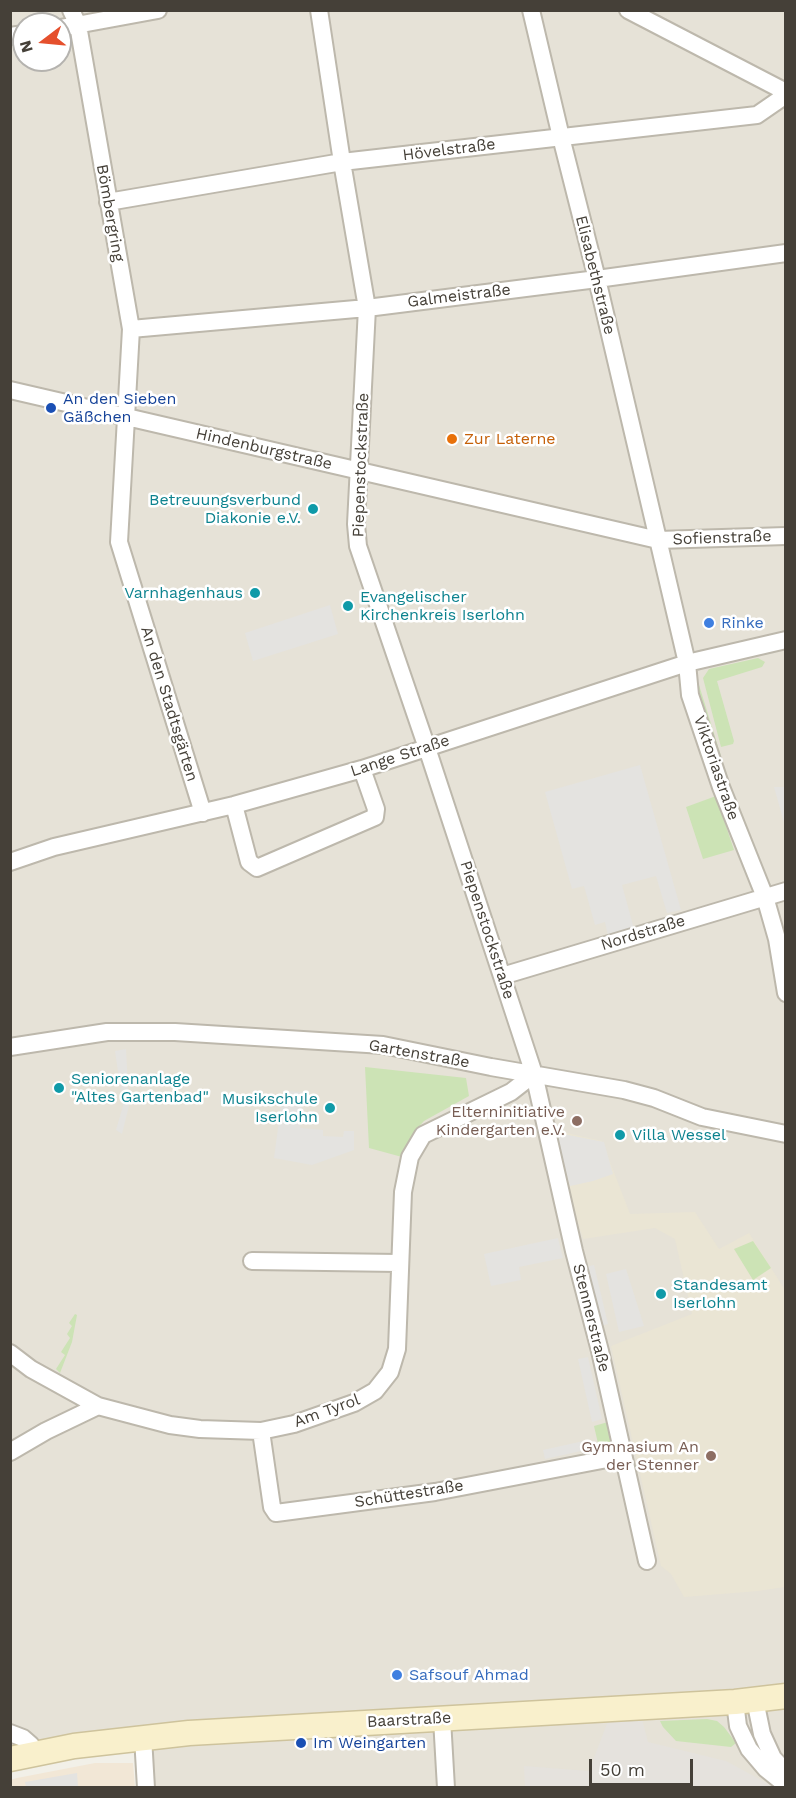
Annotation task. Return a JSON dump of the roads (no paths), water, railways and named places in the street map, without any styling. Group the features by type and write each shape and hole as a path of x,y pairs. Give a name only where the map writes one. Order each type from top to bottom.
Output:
{"main road":[{"name":"Baarstraße","path":"22,1756 74,1746 189,1733 745,1701 786,1696"}],"street":[{"path":"74,18 158,10"},
{"name":"Piepenstockstraße","path":"320,10 342,162 367,308 356,524 360,550 534,1074"},
{"name":"Elisabethstraße","path":"531,10 658,540"},
{"path":"628,10 786,93"},
{"name":"Bömbergring","path":"74,18 131,329 125,417"},
{"name":"Hövelstraße","path":"108,202 342,162 757,115 786,93"},
{"name":"Galmeistraße","path":"131,329 367,308 786,253"},
{"name":"Hindenburgstraße","path":"10,390 658,540"},
{"name":"An den Stadtsgärten","path":"125,417 118,542 203,813"},
{"name":"Sofienstraße","path":"658,540 786,536"},
{"name":"Viktoriastraße","path":"658,540 687,663 690,695 721,787 765,897 777,939 786,993"},
{"name":"Lange Straße","path":"10,862 54,847 203,813 362,769 687,663 786,640"},
{"path":"234,805 249,862 257,868 375,817 376,809 362,769"},
{"name":"Nordstraße","path":"502,976 786,891"},
{"name":"Gartenstraße","path":"10,1047 107,1032 176,1032 383,1045 490,1067 624,1090 654,1098 702,1117 786,1134"},
{"name":"Am Tyrol","path":"10,1353 31,1369 98,1406 170,1425 200,1430 261,1431 294,1424 354,1403 375,1391 390,1372 397,1349 403,1192 410,1156 423,1135 511,1092 534,1074"},
{"name":"Stennerstraße","path":"534,1074 647,1561"},
{"path":"252,1261 399,1263"},
{"path":"10,1452 46,1431 98,1406"},
{"name":"Schüttestraße","path":"261,1431 272,1507 276,1513 435,1492 623,1456"},
{"path":"745,1701 773,1758 786,1772"},
{"path":"745,1701 738,1726 749,1749 766,1769 786,1785"},
{"path":"442,1719 446,1788"},
{"name":"Baarstraße","path":"10,1733 23,1738 31,1745 22,1756"},
{"path":"143,1737 146,1788"}],"place":[{"name":"An den Sieben Gäßchen","path":"51,408"},
{"name":"Zur Laterne","path":"452,439"},
{"name":"Betreuungsverbund Diakonie e.V.","path":"313,509"},
{"name":"Varnhagenhaus","path":"255,593"},
{"name":"Evangelischer Kirchenkreis Iserlohn","path":"348,606"},
{"name":"Rinke","path":"709,623"},
{"name":"Seniorenanlage \"Altes Gartenbad\"","path":"59,1088"},
{"name":"Musikschule Iserlohn","path":"330,1108"},
{"name":"Elterninitiative Kindergarten e.V.","path":"577,1121"},
{"name":"Villa Wessel","path":"620,1135"},
{"name":"Standesamt Iserlohn","path":"661,1294"},
{"name":"Gymnasium An der Stenner","path":"711,1456"},
{"name":"Safsouf Ahmad","path":"397,1675"},
{"name":"Im Weingarten","path":"301,1743"}]}
